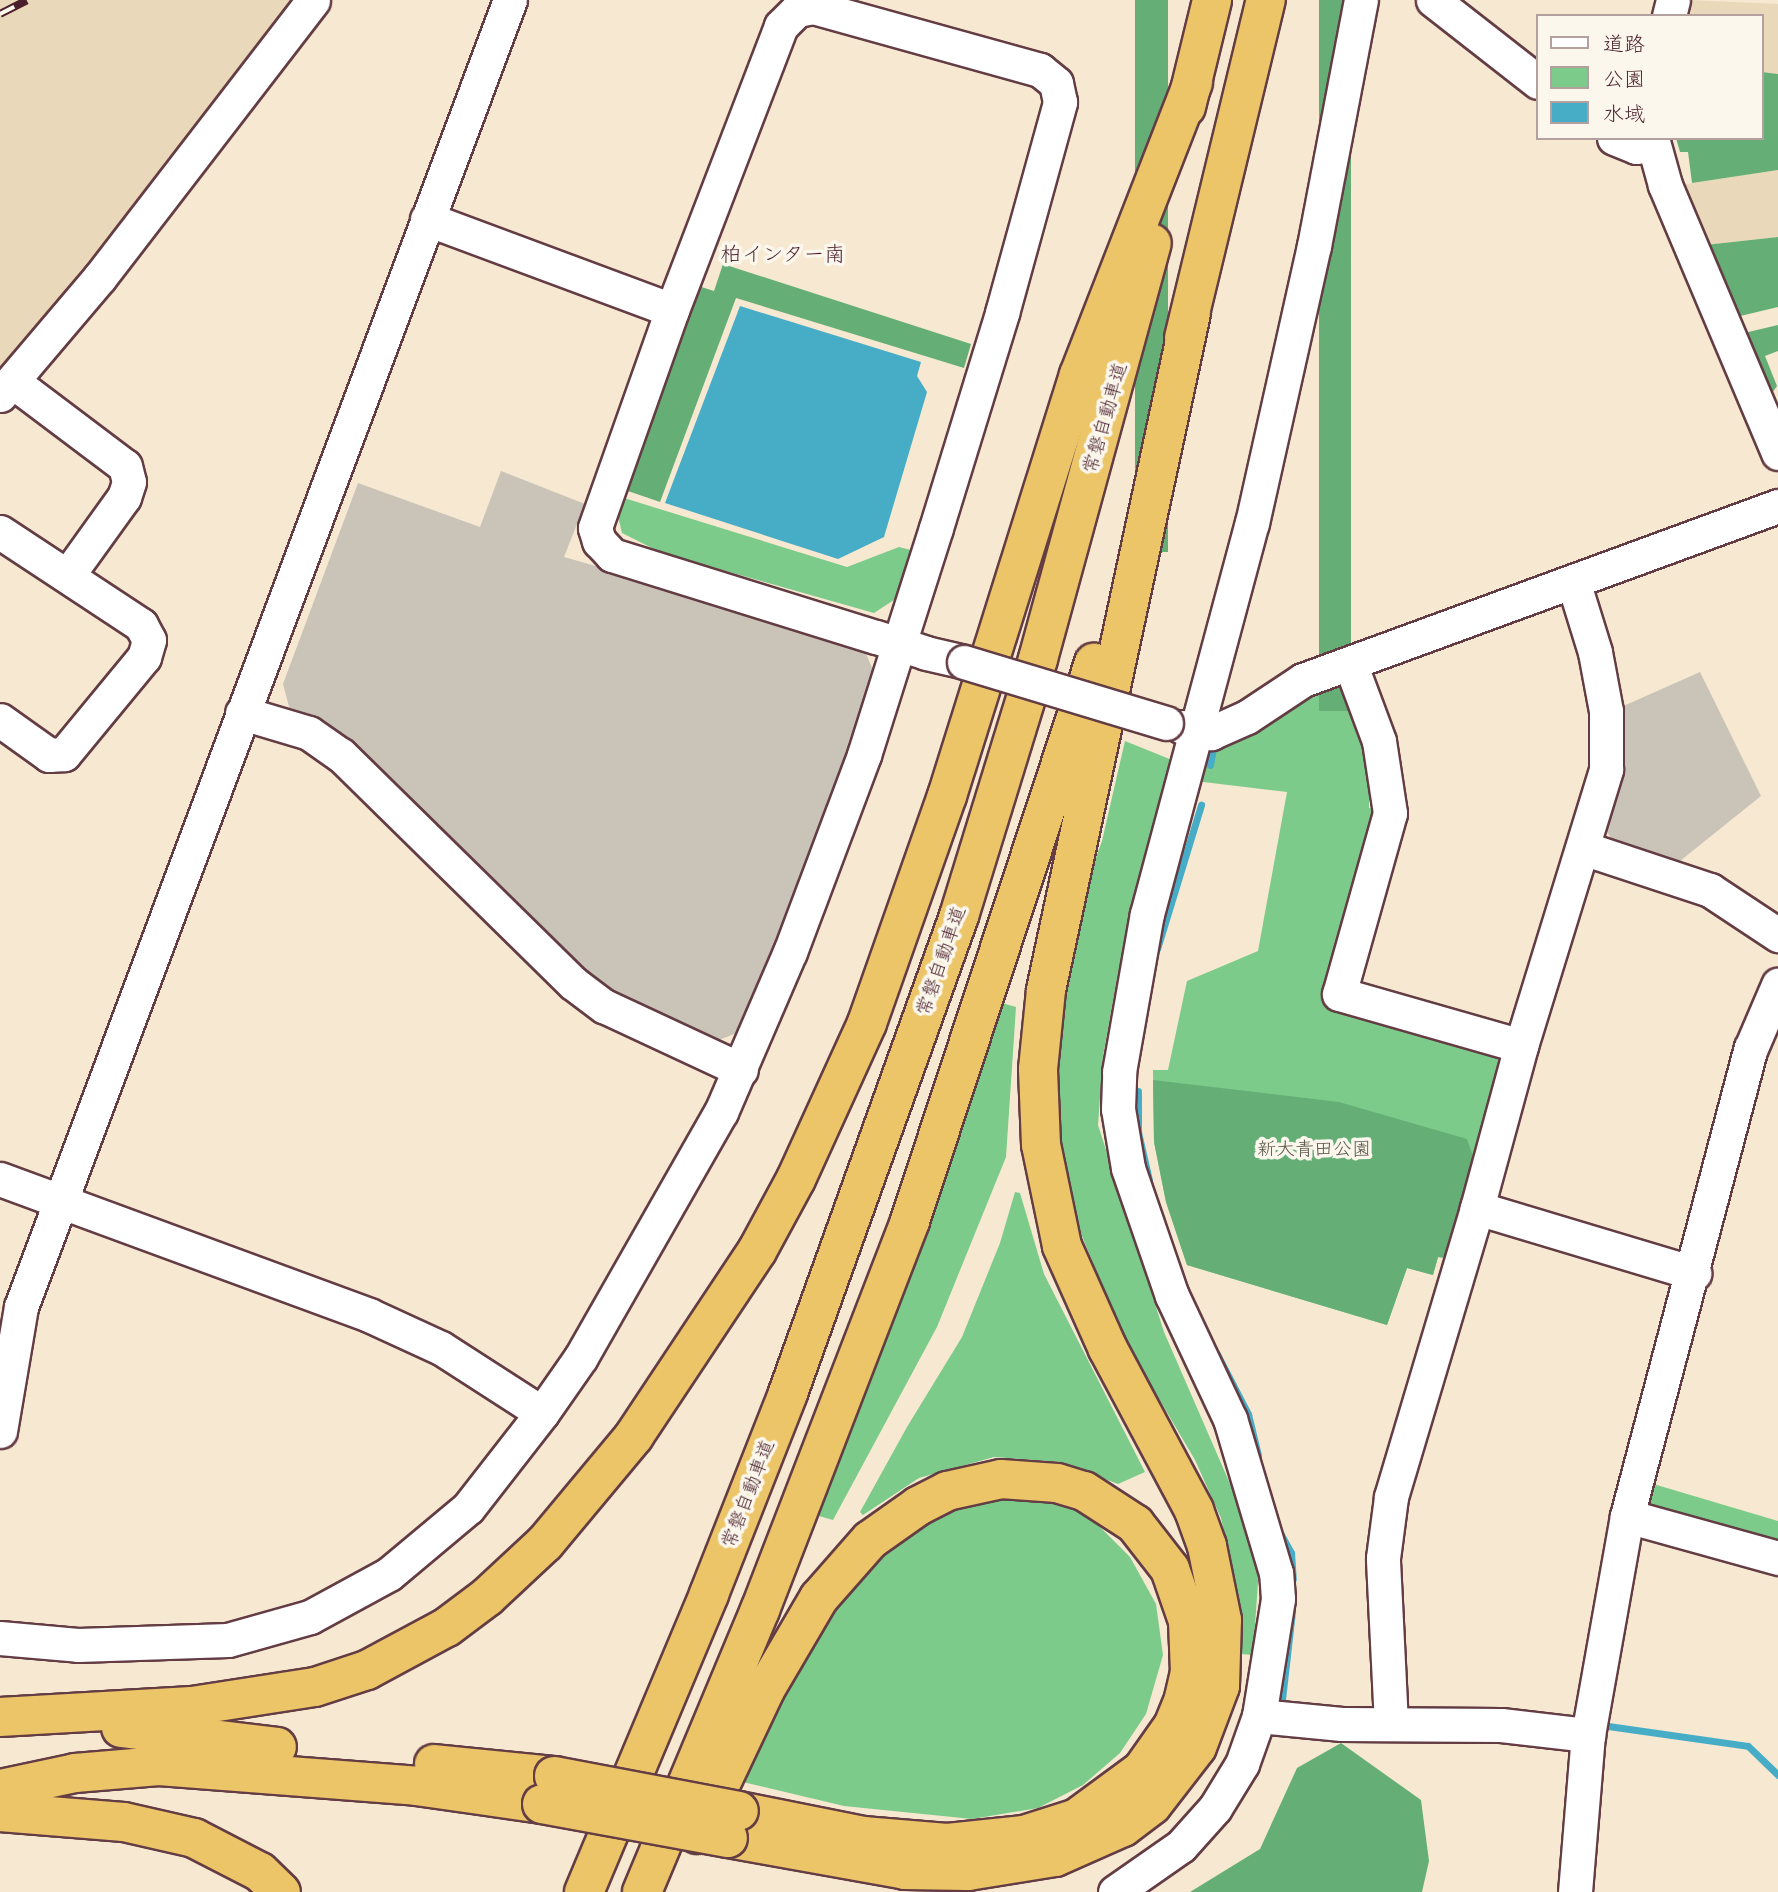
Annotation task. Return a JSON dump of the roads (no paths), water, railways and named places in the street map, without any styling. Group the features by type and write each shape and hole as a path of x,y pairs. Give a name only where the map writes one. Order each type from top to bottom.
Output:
{"highway":[{"name":"常磐自動車道","path":"583,1892 709,1594 788,1393 959,916 1118,378 1212,0"},
{"path":"0,1717 43,1718 548,1790 733,1825 905,1870 968,1871 1055,1857 1114,1832 1152,1805 1197,1747 1220,1686 1222,1620 1207,1546 1194,1510 1108,1349 1062,1246 1041,1145 1038,1069 1049,977 1191,313 1266,0"},
{"path":"43,1718 271,1695 367,1670 410,1649 487,1597 545,1543 674,1381 790,1191 867,1023 947,796 1079,375 1193,82"},
{"path":"642,1892 760,1610 910,1222 1090,677 1191,313"},
{"path":"670,1892 765,1690 800,1629 843,1568 893,1521 947,1492 1001,1479 1032,1478 1084,1491 1111,1507 1135,1524 1170,1569 1188,1621 1190,1672 1184,1699 1173,1726 1142,1770 1077,1818 1024,1835 947,1843 733,1825"},
{"path":"0,1789 75,1773 159,1766 416,1786 548,1790"},
{"path":"0,1812 124,1822 194,1838 228,1852 281,1892"}],"street":[{"path":"68,575 124,497 129,482 125,466 6,388 100,277 313,0"},
{"path":"0,1431 21,1307 510,0"},
{"path":"1115,1892 1159,1865 1215,1808 1242,1764 1259,1716 1278,1599 1276,1573 1230,1419 1187,1330 1143,1217 1118,1109 1129,1009 1147,914 1199,732 1252,523 1305,286 1361,0"},
{"path":"1433,0 1536,80"},
{"path":"0,1637 152,1646 228,1640 310,1617 389,1574 423,1548 495,1477 542,1413 668,1207 741,1070 860,767 899,644 1058,124 1056,83 1040,70 813,7 797,10 781,26 602,499 595,528 599,541 612,555 899,644 1199,732 1230,725 1303,680 1778,506"},
{"path":"1619,140 1636,147 1653,141 1664,185 1778,453"},
{"path":"428,219 672,310"},
{"path":"0,532 141,625 149,640 144,657 64,754 49,755 0,720"},
{"path":"1391,1724 1383,1558 1391,1497 1477,1208 1521,1046 1606,769 1606,711 1595,652 1573,581"},
{"path":"1350,663 1379,741 1390,813 1339,994 1521,1046"},
{"path":"242,713 309,733 341,755 573,984 604,1006 741,1070"},
{"path":"1583,848 1710,890 1778,935"},
{"path":"1576,1892 1588,1735 1627,1516 1694,1273 1751,1048 1778,985"},
{"path":"0,1179 369,1315 441,1348 542,1413"},
{"path":"1477,1208 1694,1273"},
{"path":"1627,1516 1778,1558"},
{"path":"1259,1716 1391,1724 1500,1725 1588,1735"}],"water":[{"path":"740,306 921,362 917,376 927,392 884,537 838,559 665,503"}],"waterway":[{"path":"1210,765 1214,743"},
{"path":"1157,949 1201,805"},
{"path":"1138,1091 1138,1132 1149,1180"},
{"path":"1217,1354 1248,1414 1258,1455"},
{"path":"1279,1531 1291,1553 1293,1579"},
{"path":"1281,1708 1292,1611"},
{"path":"1608,1726 1748,1746 1778,1775"}],"railway":[{"path":"0,14 27,0"}],"district":[{"name":"柏インター南","path":"783,255"}],"park label":[{"name":"新大青田公園","path":"1314,1150"}]}
